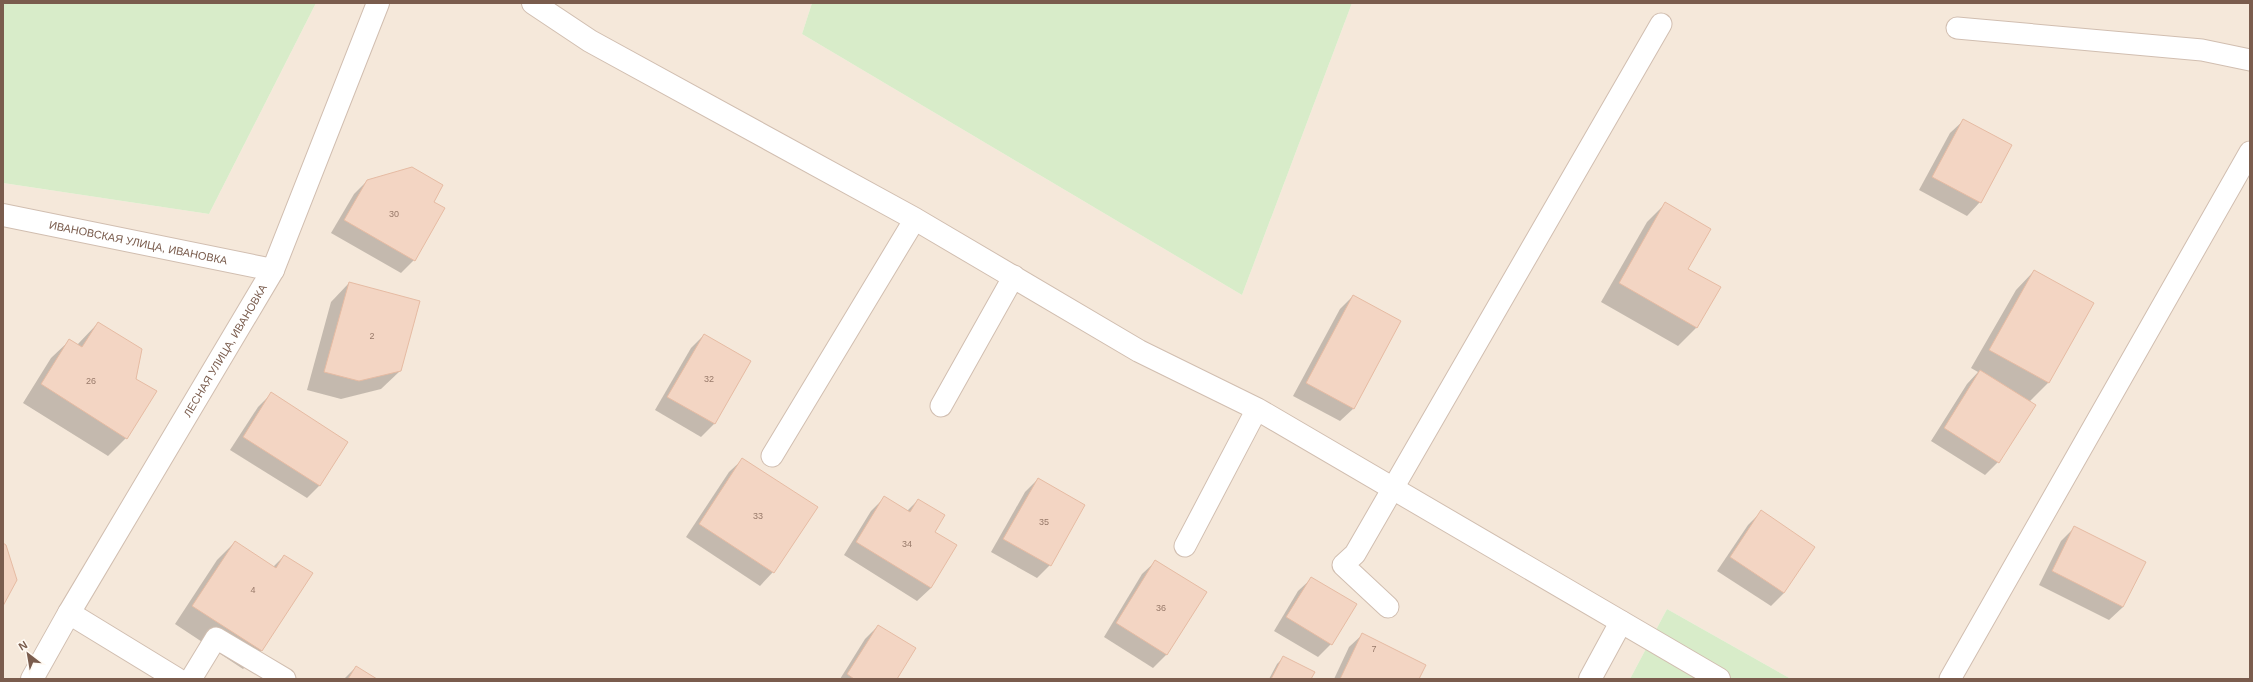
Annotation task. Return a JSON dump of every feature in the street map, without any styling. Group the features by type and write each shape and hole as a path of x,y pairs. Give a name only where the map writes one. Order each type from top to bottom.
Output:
{"street":[{"name":"ЛЕСНАЯ УЛИЦА, ИВАНОВКА","path":"32,679 69,613 273,270 378,3"},
{"path":"533,3 590,41 915,218 1139,351 1257,409 1719,679"},
{"name":"ИВАНОВСКАЯ УЛИЦА, ИВАНОВКА","path":"3,215 273,270"},
{"path":"69,613 177,679"},
{"path":"1590,679 1621,622"}],"lane":[{"path":"1388,607 1343,565 1355,554 1661,24"},
{"path":"1957,28 2202,50 2250,60"},
{"path":"1950,679 2250,152"},
{"path":"772,456 915,218"},
{"path":"941,406 1014,276"},
{"path":"1185,546 1257,409"},
{"path":"191,679 216,638 285,679"}],"shaded area":[{"path":"316,3 812,3 802,34 1242,295 1352,3 2250,3 2250,679 1791,679 1667,609 1630,679 3,679 3,183 209,214"}],"green space":[{"path":"3,3 316,3 209,214 3,183"},
{"path":"812,3 1352,3 1242,295 802,34"},
{"path":"1667,609 1791,679 1630,679"}],"building":[{"path":"1963,119 2012,145 1981,203 1932,177"},
{"path":"412,167 443,185 434,202 445,208 415,261 344,220 367,180"},
{"path":"1665,202 1711,229 1688,269 1721,287 1697,328 1619,283"},
{"path":"2034,270 2094,303 2049,383 1989,350"},
{"path":"349,282 420,301 401,371 359,381 324,372"},
{"path":"1353,295 1401,321 1354,409 1306,383"},
{"path":"98,322 142,349 136,379 157,391 127,439 41,384 69,339 82,347"},
{"path":"704,334 751,361 715,424 667,397"},
{"path":"1980,370 2036,405 1999,463 1944,428"},
{"path":"271,392 348,442 320,486 243,437"},
{"path":"742,458 818,507 774,573 699,524"},
{"path":"1038,478 1085,505 1051,566 1003,539"},
{"path":"884,496 910,512 918,499 945,515 935,532 957,545 931,588 856,542"},
{"path":"1761,510 1815,547 1784,593 1730,557"},
{"path":"2074,526 2146,562 2123,607 2052,571"},
{"path":"235,541 276,568 284,555 313,573 262,651 192,606"},
{"path":"3,543 6,545 17,580 3,606"},
{"path":"1155,560 1207,592 1167,655 1116,623"},
{"path":"1311,577 1357,604 1332,645 1286,617"},
{"path":"878,625 916,648 897,679 854,679 847,674"},
{"path":"1362,633 1426,665 1419,679 1340,679"},
{"path":"1283,656 1315,672 1311,679 1271,679"},
{"path":"356,666 377,679 348,679"}]}
